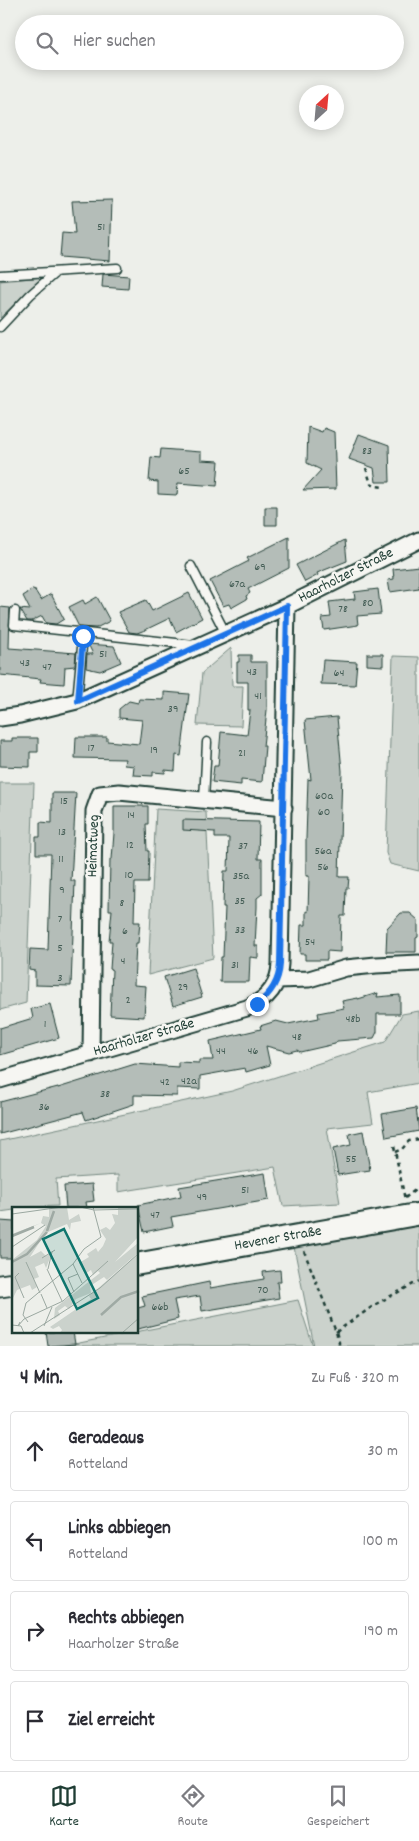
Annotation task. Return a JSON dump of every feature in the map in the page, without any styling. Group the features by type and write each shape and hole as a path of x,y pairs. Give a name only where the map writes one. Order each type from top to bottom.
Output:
{"street":[{"name":"Haarholzer Straße","path":"0,1080 247,1008 257,1004 272,990 278,980 280,964 287,606 419,540"},
{"path":"0,718 78,701 287,606"},
{"name":"Heimatweg","path":"91,1054 94,811 100,794 119,792 284,808"},
{"path":"278,980 309,980 354,967 419,963"},
{"name":"Hevener Straße","path":"139,1264 298,1236 411,1209"}],"lane":[{"path":"0,275 17,272 56,272 117,268"},
{"path":"0,327 30,295 56,272"},
{"path":"190,566 226,634"},
{"path":"15,611 14,625 202,646"},
{"path":"78,701 83,636"},
{"path":"204,800 207,742"}],"path":[{"path":"366,468 371,484 385,487"},
{"path":"395,1152 402,1149 409,1141 419,1139"},
{"path":"394,1146 411,1209"},
{"path":"411,1209 419,1186"},
{"path":"298,1236 336,1332 339,1346"},
{"path":"336,1332 376,1304 419,1281"}],"shaded area":[{"path":"42,277 0,318 0,281"},
{"path":"231,648 232,686 243,686 241,726 197,725 202,673"},
{"path":"393,656 419,657 419,871 390,864 386,853"},
{"path":"0,783 34,783 26,1003 0,1010"},
{"path":"156,809 206,812 213,958 148,975"},
{"path":"419,1011 419,1083 368,1092 373,1123 327,1128 340,1203 283,1206 275,1167 118,1192 118,1175 56,1179 58,1206 12,1207 12,1210 0,1212 0,1141 232,1091 385,1042 402,1014"},
{"path":"419,1219 419,1346 314,1346 294,1247"},
{"path":"298,1300 313,1346 64,1346 125,1334 139,1334 139,1331"}],"building":[{"path":"112,200 110,261 60,257 62,233 75,234 72,201"},
{"path":"103,274 129,276 128,289 102,287"},
{"path":"308,427 322,432 324,428 334,432 336,489 303,490 321,470 307,463"},
{"path":"359,434 389,445 390,482 376,482 374,468 349,459"},
{"path":"161,449 201,452 201,460 219,461 217,486 178,483 177,495 158,494 158,482 149,481 151,457 160,458"},
{"path":"265,507 277,507 277,525 265,525"},
{"path":"289,537 289,568 248,589 250,593 246,596 247,599 231,608 229,604 223,606 210,581 249,561 247,558"},
{"path":"345,540 347,561 317,573 318,575 305,582 296,565"},
{"path":"419,566 419,588 390,592 388,580 394,579 393,569"},
{"path":"34,589 41,600 51,594 64,619 56,624 46,623 42,616 32,621 27,621 20,609 30,610 23,596"},
{"path":"378,589 381,614 357,616 358,625 324,630 322,618 331,617 329,602 355,599 354,592"},
{"path":"189,593 202,618 176,632 170,618 137,633 129,632 118,612 146,600 152,611"},
{"path":"97,597 110,621 96,628 79,627 69,607 83,600 85,604"},
{"path":"0,607 10,608 9,648 76,653 75,666 65,667 64,684 40,682 41,679 0,675"},
{"path":"88,644 114,646 121,662 100,671 86,668 87,654 93,654"},
{"path":"367,654 383,654 383,666 367,665"},
{"path":"239,655 251,655 251,662 267,662 267,710 262,782 241,780 241,785 212,782 214,766 218,766 221,732 247,735 250,710 248,710 248,682 237,682"},
{"path":"323,660 357,662 355,685 321,684"},
{"path":"164,692 189,694 181,756 176,755 175,771 165,770 165,773 153,772 153,776 133,775 134,766 124,765 125,759 75,758 76,737 107,737 107,741 139,744 142,720 119,718 119,709 129,701 138,703 139,699 164,700"},
{"path":"337,717 342,771 339,877 349,877 348,888 346,888 345,916 341,916 340,952 327,951 327,960 305,960 305,954 300,954 301,925 306,925 306,911 308,912 309,876 306,876 306,839 308,779 311,780 305,720"},
{"path":"12,738 38,738 38,752 30,752 30,767 0,766 0,741 12,741"},
{"path":"52,793 76,793 71,881 75,881 71,986 35,985 35,971 29,970 30,949 48,950 51,854 36,854 36,837 40,837 40,822 52,823"},
{"path":"114,806 148,806 148,824 146,824 147,851 149,851 148,883 135,883 134,922 140,922 138,943 136,943 134,985 146,986 144,1017 110,1015 112,941 109,941 112,910 109,910"},
{"path":"183,820 259,822 258,859 262,859 262,894 257,898 255,946 258,946 258,958 250,957 249,982 220,982 225,907 223,907 224,871 228,871 229,838 215,838 215,832 183,830"},
{"path":"401,913 410,913 418,920 416,952 386,952 387,928"},
{"path":"193,968 202,997 173,1006 164,977"},
{"path":"378,993 377,997 400,995 400,1014 377,1014 377,1032 374,1038 337,1041 335,1044 300,1052 297,1050 289,1052 266,1046 270,1065 246,1072 245,1068 200,1076 200,1089 177,1088 177,1096 134,1095 134,1104 86,1120 83,1112 0,1134 0,1102 58,1088 135,1064 178,1067 178,1062 199,1063 199,1060 213,1060 210,1041 261,1029 260,1026 276,1021 288,1024 319,1018 318,1013 344,1008 342,1001 358,999"},
{"path":"50,1004 59,1038 0,1055 0,1028 33,1018 31,1009"},
{"path":"416,1108 419,1131 386,1137 382,1114"},
{"path":"363,1131 370,1170 338,1175 333,1149 351,1145 349,1134"},
{"path":"265,1173 269,1200 171,1217 173,1226 144,1232 138,1205 181,1196 179,1187"},
{"path":"92,1184 94,1201 86,1202 87,1207 66,1207 64,1186"},
{"path":"0,1221 12,1222 12,1258 0,1258"},
{"path":"280,1270 281,1282 277,1282 279,1298 202,1311 200,1296 174,1300 178,1319 139,1329 139,1308 145,1306 142,1296 209,1282 210,1288 264,1279 263,1272"},
{"path":"46,1334 73,1334 75,1344 48,1346"}],"route":[{"path":"83,636 78,701 287,606 280,972 272,990 257,1004"}]}
